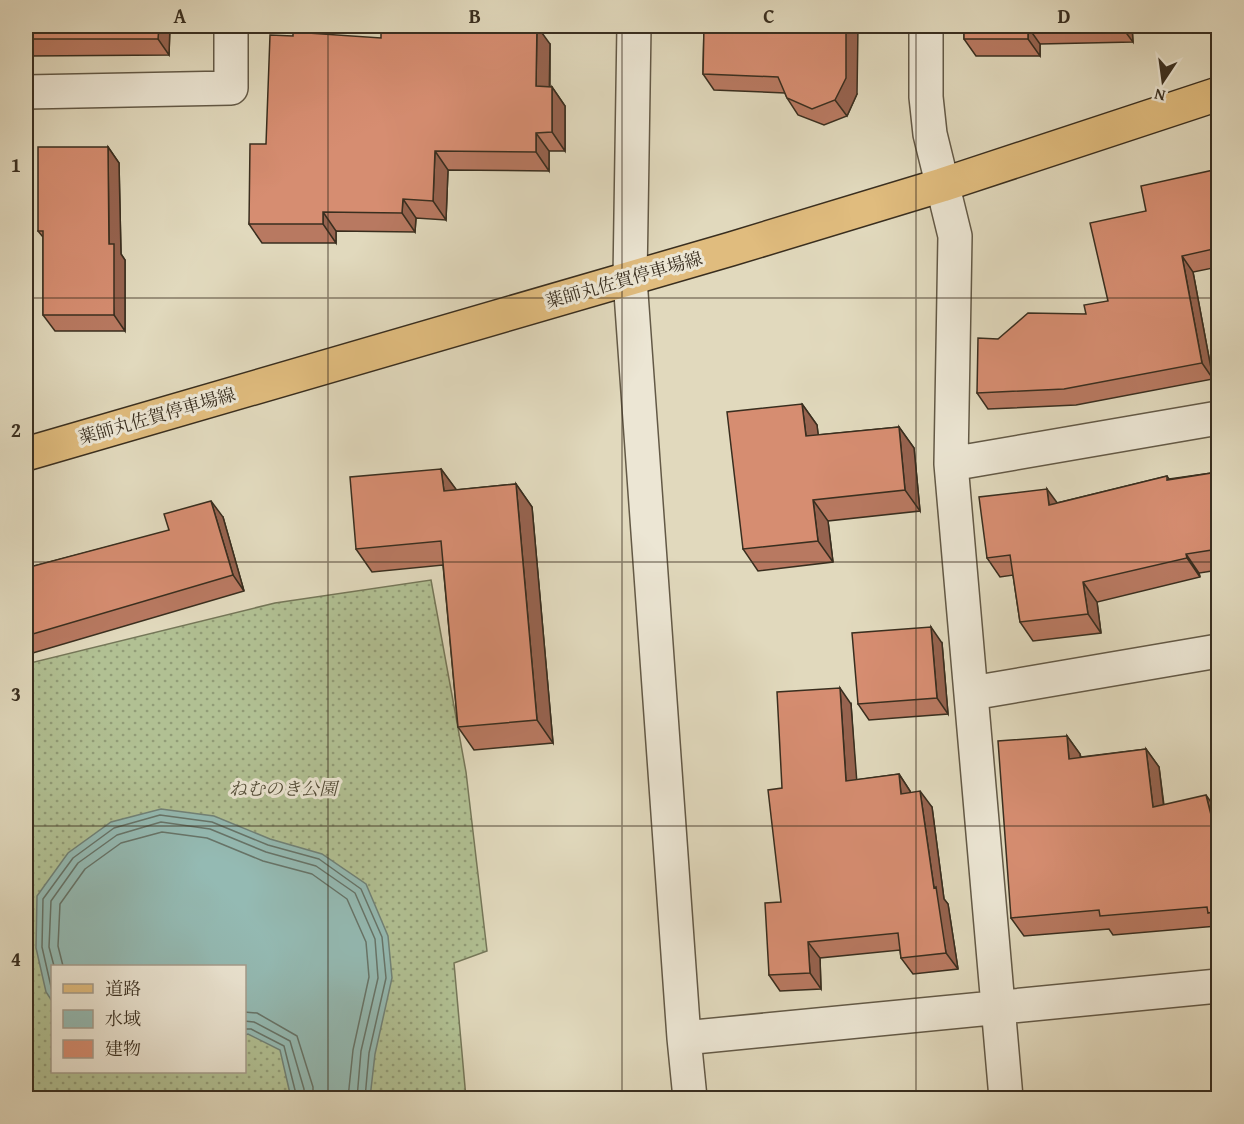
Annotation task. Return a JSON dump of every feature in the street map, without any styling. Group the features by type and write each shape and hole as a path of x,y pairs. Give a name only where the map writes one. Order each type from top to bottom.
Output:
{"main road":[{"name":"薬師丸佐賀停車場線","path":"26,454 630,279 942,185 1218,93"}],"street":[{"path":"26,92 231,88 231,26"},
{"path":"634,26 630,279 690,1098"},
{"path":"926,26 926,97 930,134 955,236 951,464 1006,1098"},
{"path":"951,464 1218,418"},
{"path":"972,693 1218,651"},
{"path":"684,1038 1218,986"}],"green space":[{"name":"ねむのき公園","path":"431,580 466,772 487,951 454,963 466,1098 26,1098 26,664 275,603"}],"water":[{"path":"161,809 214,816 270,839 322,854 366,884 388,936 392,978 375,1054 370,1098 291,1098 280,1050 246,1035 246,965 51,965 51,1000 46,992 36,948 37,896 68,853 111,822"}],"building":[{"path":"26,26 159,26 158,39 26,39"},
{"path":"444,26 537,26 536,86 552,87 552,132 536,133 536,152 435,151 433,201 403,199 402,213 323,212 323,224 249,224 250,144 266,144 270,35 293,36 293,32 381,38 381,29 444,32"},
{"path":"704,26 846,26 846,78 835,100 812,109 787,98 778,77 703,74"},
{"path":"964,26 1116,26 1028,27 1028,39 964,39"},
{"path":"38,147 108,147 109,244 114,244 114,315 43,315 43,231 38,231"},
{"path":"1218,169 1218,248 1182,256 1202,363 1064,389 977,393 978,338 998,339 1028,313 1086,314 1084,305 1108,301 1090,223 1146,211 1141,186"},
{"path":"802,404 806,436 899,427 905,490 813,500 818,541 743,549 727,412"},
{"path":"441,469 444,491 516,484 537,720 458,727 441,541 356,549 350,477"},
{"path":"1218,472 1218,549 1186,554 1187,558 1083,582 1088,614 1020,622 1010,555 987,558 979,497 1047,489 1049,505 1167,476 1167,480"},
{"path":"211,501 233,575 26,636 26,568 169,530 164,514"},
{"path":"931,627 937,698 858,704 852,633"},
{"path":"840,688 846,781 899,774 901,794 920,791 946,953 901,958 898,933 808,942 810,973 769,975 765,903 781,902 768,790 782,788 777,692"},
{"path":"1067,736 1069,759 1146,749 1153,807 1206,795 1211,815 1218,814 1218,911 1208,913 1207,907 1100,916 1099,910 1011,918 998,741"}]}
